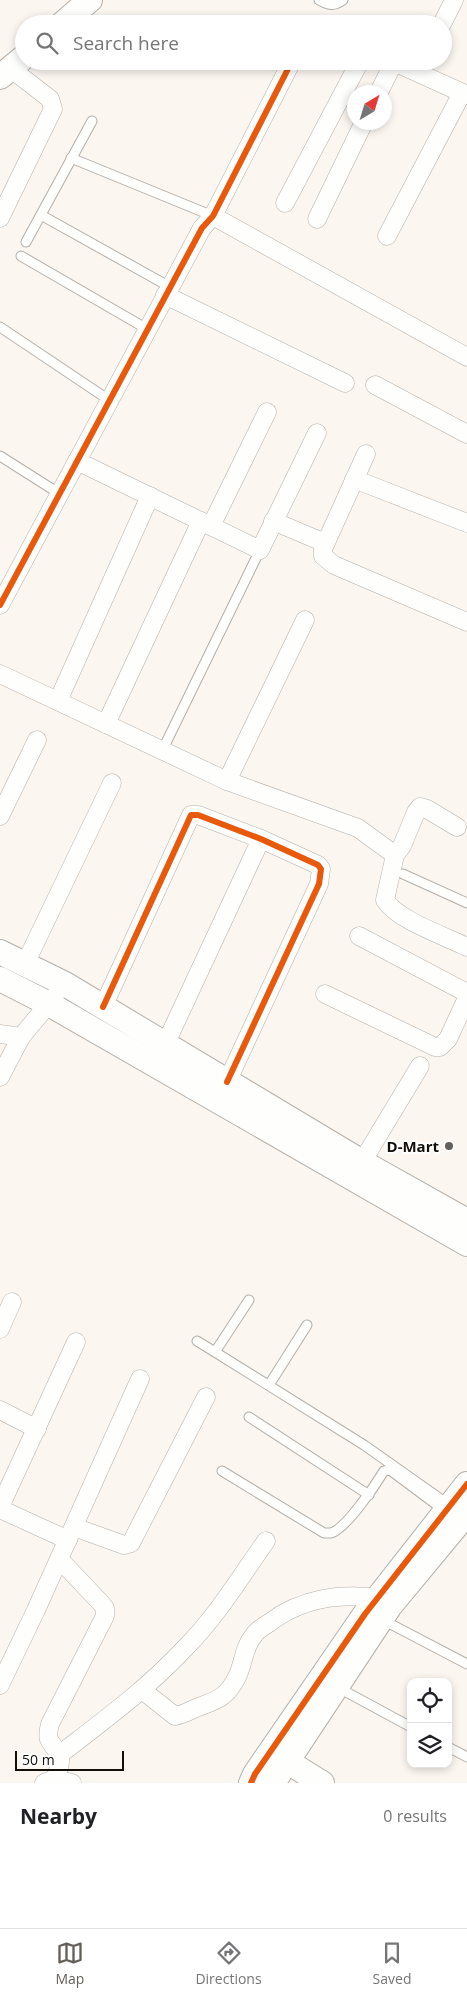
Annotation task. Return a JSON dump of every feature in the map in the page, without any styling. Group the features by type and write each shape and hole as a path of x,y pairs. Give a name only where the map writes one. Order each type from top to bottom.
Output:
{"street":[{"path":"72,15 90,0"},
{"path":"446,15 454,0"},
{"path":"0,218 53,109 50,99 11,68"},
{"path":"0,605 202,228 213,216 287,70"},
{"path":"285,203 355,70"},
{"path":"382,85 389,70"},
{"path":"387,236 464,94 426,70"},
{"path":"316,219 360,130"},
{"path":"213,216 467,357"},
{"path":"168,291 345,383"},
{"path":"374,385 467,434"},
{"path":"106,724 206,524 267,412"},
{"path":"77,460 260,550 317,434"},
{"path":"366,454 325,542 323,556 328,561 467,622"},
{"path":"354,479 467,524"},
{"path":"58,701 150,496"},
{"path":"273,521 325,542"},
{"path":"227,781 305,620"},
{"path":"0,674 227,781 358,828 395,855"},
{"path":"0,816 36,740"},
{"path":"25,964 112,783"},
{"path":"462,829 420,807 416,812 402,846 395,855 385,900 390,908 411,921 467,947"},
{"path":"103,1007 191,816 198,814 261,839 318,865 322,869 322,876 227,1082"},
{"path":"165,1044 261,839"},
{"path":"359,936 467,993"},
{"path":"0,952 65,984 362,1162 467,1221"},
{"path":"0,979 49,1004 467,1244"},
{"path":"0,1077 21,1037 65,984"},
{"path":"325,994 436,1047 440,1047 448,1039 467,998"},
{"path":"0,1034 21,1037"},
{"path":"362,1162 420,1066"},
{"path":"0,1329 12,1302"},
{"path":"76,1342 0,1508 71,1533 124,1545 131,1542 206,1397"},
{"path":"0,1685 140,1379"},
{"path":"0,1410 37,1429"},
{"path":"263,1781 379,1608 454,1510 467,1484"},
{"path":"59,1756 142,1690 188,1646 221,1605 266,1540"},
{"path":"49,1781 60,1767 59,1756 50,1744 48,1734 50,1724 105,1616 105,1608 59,1559"},
{"path":"142,1690 174,1716 181,1715 216,1702 224,1695 237,1676 243,1653 254,1634 282,1613 327,1598 356,1595 379,1608"},
{"path":"279,1757 337,1687 379,1608"},
{"path":"279,1757 322,1783"},
{"path":"49,1781 72,1783"}],"lane":[{"path":"319,0 335,5 343,0"},
{"path":"26,242 92,120"},
{"path":"72,158 213,216"},
{"path":"41,215 168,291"},
{"path":"21,256 147,329"},
{"path":"0,327 109,400"},
{"path":"0,456 60,494"},
{"path":"162,751 260,550"},
{"path":"403,874 467,904"},
{"path":"215,1352 249,1300"},
{"path":"269,1385 307,1325"},
{"path":"197,1341 364,1445 454,1510"},
{"path":"249,1417 369,1495"},
{"path":"222,1472 324,1533 332,1533 340,1528 369,1495 384,1471 390,1470 454,1510"},
{"path":"379,1608 467,1664"},
{"path":"337,1687 407,1725"},
{"path":"452,1749 467,1757"}],"cycle path":[{"path":"0,605 202,228 213,216 287,70"},
{"path":"103,1007 191,815 198,815 261,839 318,865 321,869 319,884 227,1082"},
{"path":"251,1783 255,1774 365,1614 467,1484"}],"place":[{"name":"D-Mart","path":"449,1146"}]}
